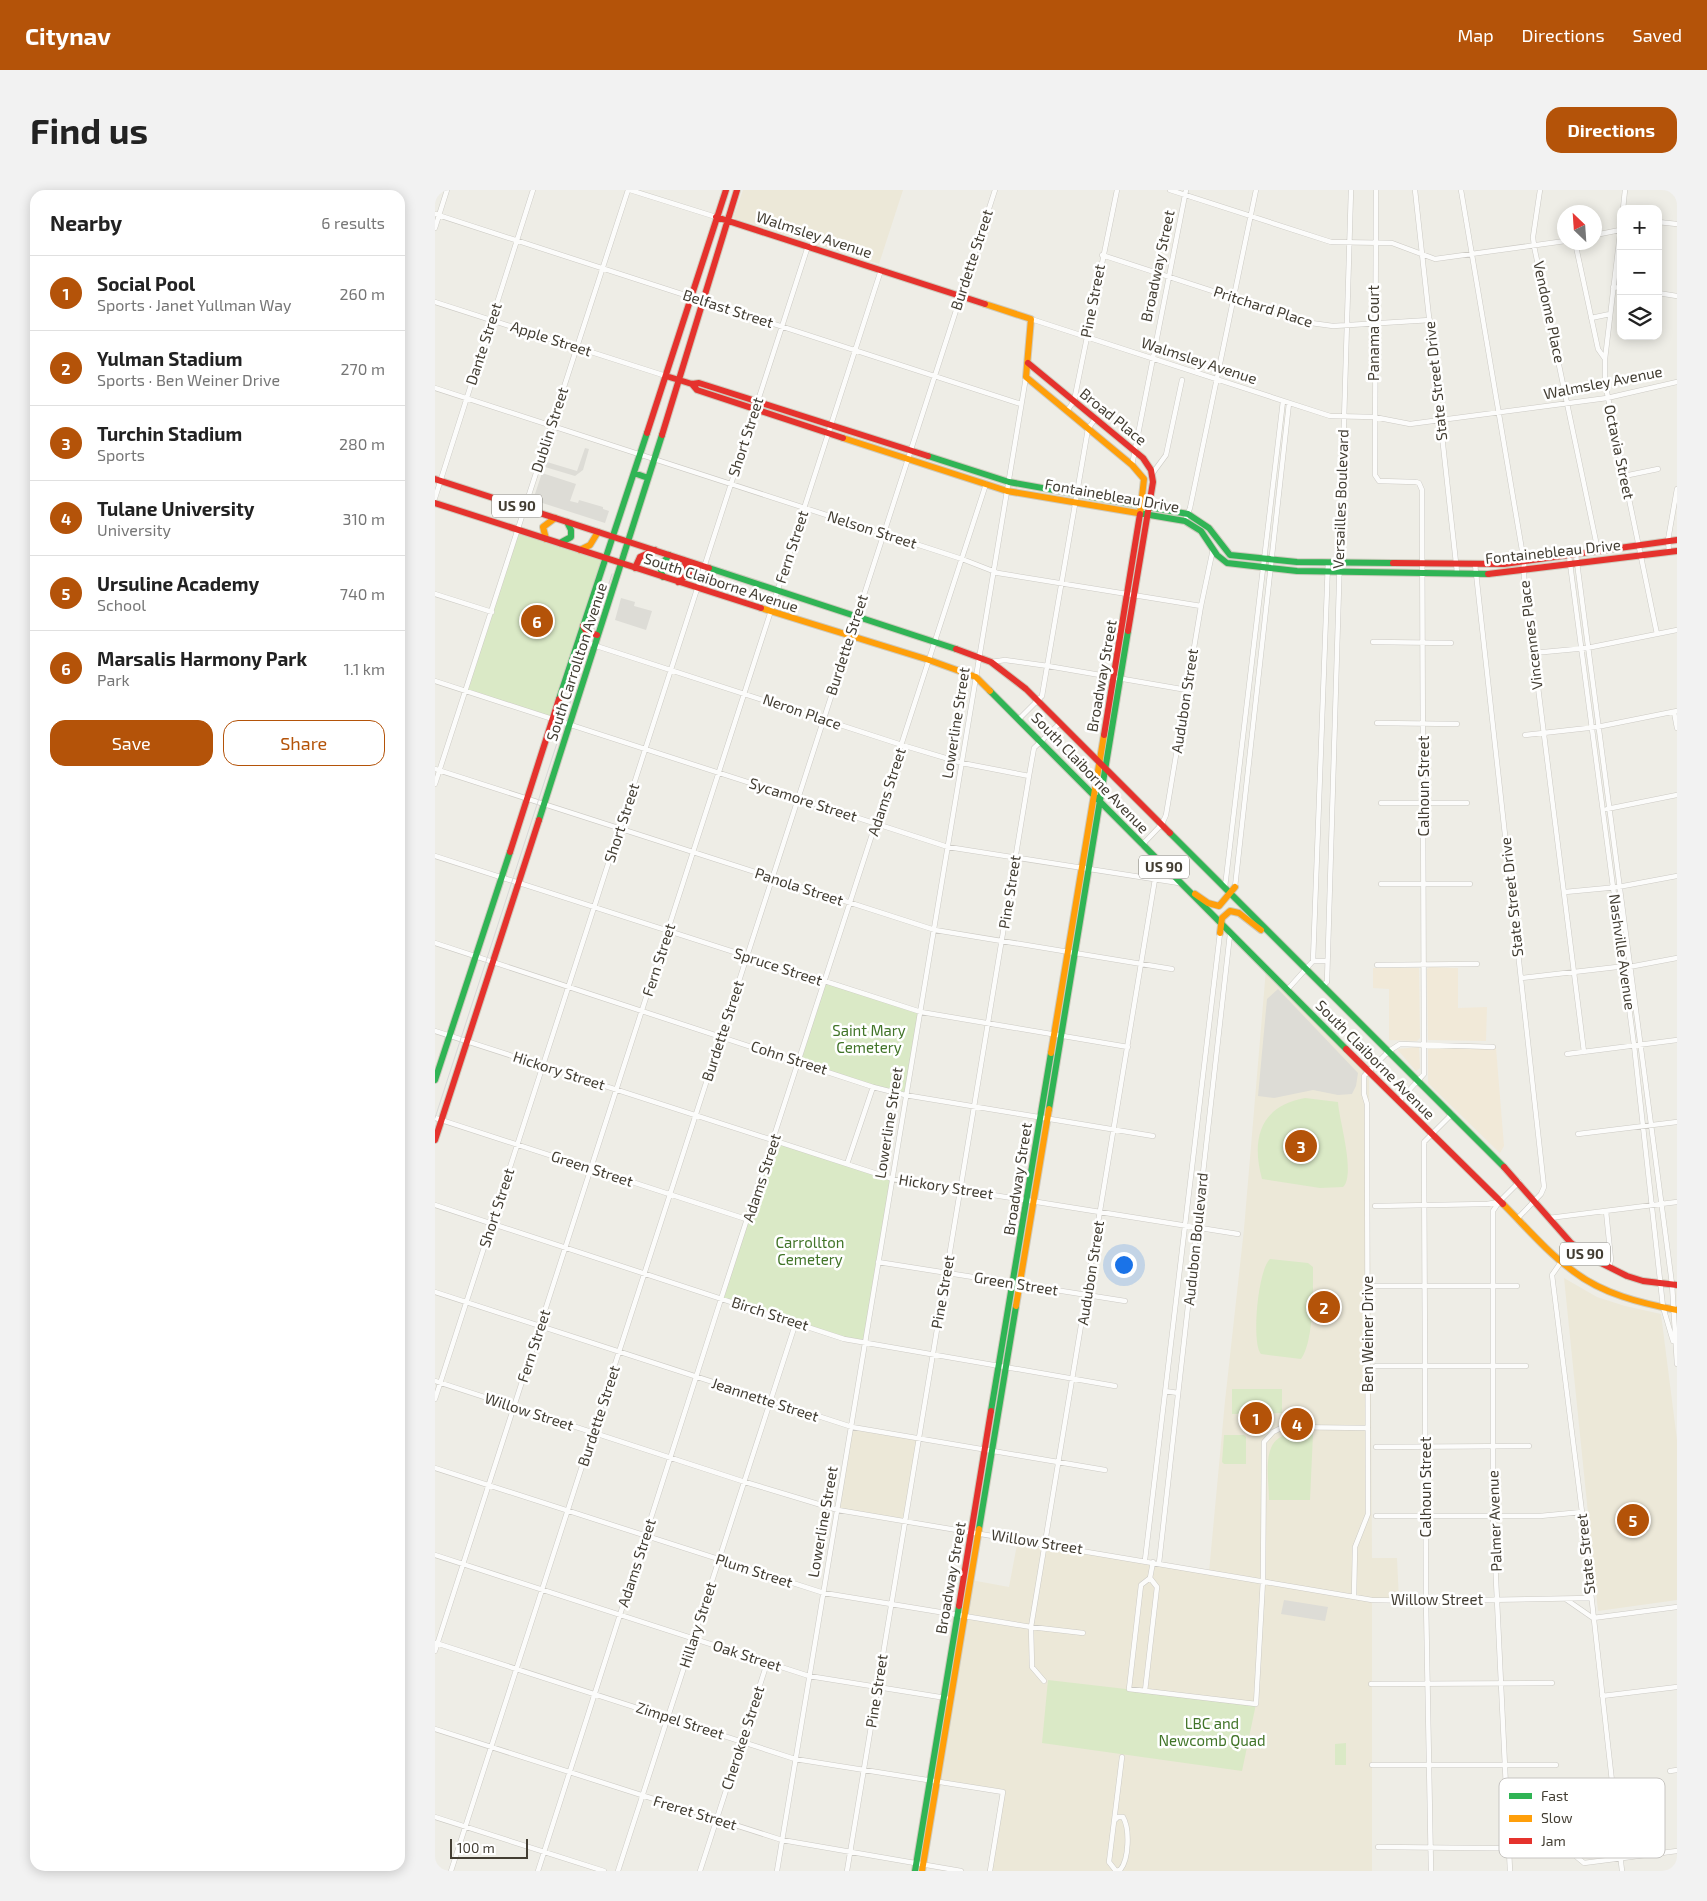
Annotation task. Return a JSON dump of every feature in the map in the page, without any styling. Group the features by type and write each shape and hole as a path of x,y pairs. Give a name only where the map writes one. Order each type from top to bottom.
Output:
{"main road":[{"name":"South Carrollton Avenue","path":"435,1080 726,190"},
{"name":"South Carrollton Avenue","path":"435,1140 438,1119 467,1041 597,635 629,542 647,478 704,301 737,190"},
{"name":"Walmsley Avenue","path":"717,217 1031,319"},
{"name":"Lowerline Street","path":"1026,377 1031,319"},
{"name":"Broad Place","path":"1028,363 1143,458 1152,474"},
{"name":"Fontainebleau Drive","path":"666,376 692,384 699,383 758,401 1009,482 1188,514 1209,528 1221,548 1230,555 1264,560 1475,564 1524,562 1572,556 1638,544 1677,540"},
{"name":"Broad Place","path":"1026,377 1132,465 1144,479 1145,490"},
{"name":"Fontainebleau Drive","path":"692,384 697,390 1007,491 1185,521 1201,531 1213,550 1227,563 1271,569 1328,572 1476,573 1524,571 1641,554 1677,551"},
{"path":"634,473 647,478"},
{"path":"1146,506 1152,474"},
{"name":"South Claiborne Avenue","path":"437,480 935,641 991,662 1016,680 1038,701 1389,1050 1519,1182 1577,1248 1609,1268 1643,1281 1674,1284"},
{"name":"Broadway Street","path":"915,1871 920,1866 1086,870 1097,800 1100,762 1117,678 1145,514 1145,490"},
{"name":"South Claiborne Avenue","path":"435,503 771,612 929,660 976,677 1179,883 1561,1262 1575,1274 1599,1288 1637,1303 1676,1310"},
{"path":"546,539 543,527 555,518"},
{"path":"560,543 571,536 571,530 567,522"},
{"path":"579,550 590,545 598,532"},
{"path":"635,568 640,557 655,550"},
{"path":"663,577 660,568 669,555"},
{"path":"678,582 689,573 684,560"},
{"path":"583,626 586,631 597,635"},
{"name":"Broadway Street","path":"1097,800 1106,768 1117,678"},
{"path":"1170,873 1196,895 1213,905 1222,905 1235,887"},
{"path":"1220,933 1224,915 1230,911 1236,912 1291,953"}],"street":[{"path":"435,228 437,215 447,190"},
{"name":"Dante Street","path":"435,498 437,480 467,398 533,190"},
{"path":"629,190 717,217"},
{"name":"Dublin Street","path":"435,784 437,770 492,612 602,267 629,190"},
{"name":"Burdette Street","path":"451,1871 995,190"},
{"name":"Pine Street","path":"1067,411 1073,401 1117,190"},
{"path":"1170,190 1185,192 1313,238 1331,242 1402,245 1422,254 1443,259 1557,242"},
{"path":"1185,521 1217,380 1256,190"},
{"name":"Versailles Boulevard","path":"1323,985 1327,982 1329,864 1351,190"},
{"name":"Panama Court","path":"1376,190 1375,475 1379,481 1416,482 1419,483 1422,490"},
{"name":"State Street Drive","path":"1415,190 1457,572"},
{"name":"Vincennes Place","path":"1461,190 1524,562 1542,733 1565,892 1584,1052"},
{"name":"Vendome Place","path":"1539,190 1533,237 1534,246 1598,551"},
{"path":"1623,205 1625,190"},
{"name":"Broadway Street","path":"1132,465 1151,358 1185,192"},
{"name":"Belfast Street","path":"437,215 1021,404"},
{"path":"1662,222 1677,224"},
{"path":"1602,234 1617,231"},
{"name":"Short Street","path":"435,1399 438,1382 492,1224 808,246"},
{"name":"Octavia Street","path":"1577,250 1598,349 1605,360 1607,398 1657,634"},
{"path":"1605,360 1618,250"},
{"name":"Pritchard Place","path":"1102,255 1311,324 1348,326 1430,320"},
{"name":"Fern Street","path":"435,1650 881,270"},
{"path":"1613,287 1617,288"},
{"path":"1662,294 1677,296"},
{"name":"Apple Street","path":"435,302 666,376"},
{"path":"1591,318 1610,314"},
{"name":"Walmsley Avenue","path":"1031,319 1330,416 1374,417 1410,424 1607,398 1677,382"},
{"name":"Lowerline Street","path":"777,1871 1026,377"},
{"path":"1152,474 1166,455 1182,380"},
{"name":"Nelson Street","path":"435,388 962,559 993,571 1131,596 1201,606"},
{"path":"1225,887 1283,401"},
{"path":"1235,887 1289,403"},
{"path":"1281,418 1288,418"},
{"path":"1019,719 1042,696 1074,502 1088,429 1095,419"},
{"path":"1624,476 1658,469"},
{"name":"Adams Street","path":"538,1871 721,1298 749,1220 986,484"},
{"path":"1273,484 1280,485"},
{"name":"Calhoun Street","path":"1419,1081 1424,1074 1422,490"},
{"path":"1669,551 1677,490"},
{"name":"Audubon Street","path":"1142,844 1162,824 1166,815 1201,606 1213,550"},
{"name":"Nashville Avenue","path":"1572,556 1647,1125 1674,1284 1677,1364"},
{"name":"Versailles Boulevard","path":"1313,961 1329,562"},
{"name":"State Street Drive","path":"1475,564 1544,1187 1535,1200 1517,1219"},
{"path":"435,594 492,612"},
{"path":"1533,653 1585,648 1677,630"},
{"name":"Neron Place","path":"578,640 902,745 962,763 1029,776"},
{"path":"1373,642 1451,643"},
{"path":"1253,649 1262,649"},
{"path":"991,662 1005,660 1048,666 1187,690"},
{"path":"1325,673 1335,673"},
{"name":"Sycamore Street","path":"435,681 948,847 1155,881 1179,883"},
{"path":"1525,735 1595,727 1675,712 1677,728"},
{"name":"Pine Street","path":"847,1871 1034,748 1060,723"},
{"path":"1377,723 1457,724"},
{"path":"1244,728 1253,729"},
{"path":"1321,768 1332,768"},
{"name":"Panola Street","path":"437,770 935,930 1172,969"},
{"path":"1606,809 1677,795"},
{"path":"1381,803 1467,803"},
{"path":"1234,809 1244,811"},
{"name":"Spruce Street","path":"435,856 825,983 921,1012 1128,1046"},
{"name":"Audubon Street","path":"1044,1681 1032,1667 1031,1627 1159,861"},
{"path":"1318,864 1329,864"},
{"path":"1565,892 1616,887 1677,876"},
{"path":"1381,884 1470,884"},
{"name":"Audubon Boulevard","path":"1145,1560 1220,933"},
{"name":"Audubon Boulevard","path":"1159,1563 1230,933"},
{"name":"Cohn Street","path":"435,943 800,1061 873,1087 905,1095 1153,1136"},
{"path":"1521,978 1626,967 1677,958"},
{"path":"1287,990 1313,961 1327,961"},
{"path":"1377,965 1477,964"},
{"name":"Hickory Street","path":"435,1031 893,1179 1238,1234"},
{"path":"1567,1054 1677,1040"},
{"path":"1369,1070 1389,1050 1400,1044 1493,1046"},
{"name":"Ben Weiner Drive","path":"1354,1596 1355,1547 1368,1514 1367,1104 1364,1094 1364,1076 1369,1070"},
{"path":"1399,1101 1419,1081"},
{"path":"1202,1084 1213,1086"},
{"path":"847,1164 873,1087"},
{"name":"Calhoun Street","path":"1431,1871 1426,1602 1424,1142 1451,1114"},
{"name":"Green Street","path":"438,1119 749,1220"},
{"path":"1578,1134 1677,1122"},
{"name":"Nashville Avenue","path":"1647,1125 1663,1307 1675,1347"},
{"path":"1375,1206 1487,1204 1499,1202 1519,1182"},
{"name":"Palmer Avenue","path":"1499,1202 1493,1210 1493,1517 1506,1778"},
{"path":"1549,1218 1677,1202"},
{"name":"Birch Street","path":"435,1205 844,1339 1115,1386"},
{"path":"1606,1211 1611,1260 1609,1268"},
{"name":"State Street","path":"1577,1248 1561,1262 1551,1275 1582,1512 1611,1778"},
{"name":"Green Street","path":"878,1262 1125,1301"},
{"path":"1375,1286 1517,1286"},
{"name":"Jeannette Street","path":"435,1292 852,1427 1105,1470"},
{"name":"Hillary Street","path":"618,1871 796,1322"},
{"path":"1376,1366 1526,1366"},
{"name":"Willow Street","path":"438,1382 745,1482 838,1510 1145,1560 1372,1600 1426,1602 1591,1598"},
{"path":"1165,1391 1178,1393"},
{"path":"1153,1562 1150,1578 1141,1585 1129,1689 1256,1704 1263,1580 1263,1450 1268,1436 1283,1427 1368,1428"},
{"path":"1376,1447 1529,1446"},
{"name":"Plum Street","path":"435,1468 824,1593 1031,1627 1083,1633"},
{"path":"1376,1516 1493,1517 1540,1516 1582,1512"},
{"name":"Oak Street","path":"435,1555 809,1676 947,1698"},
{"path":"1145,1691 1157,1587 1150,1578"},
{"path":"1566,1599 1593,1618 1677,1607"},
{"name":"Zimpel Street","path":"436,1643 795,1759 1003,1792 990,1871"},
{"name":"Cherokee Street","path":"700,1871 767,1663"},
{"path":"1371,1684 1552,1683"},
{"path":"1602,1696 1677,1687"},
{"name":"Freret Street","path":"435,1729 642,1797 782,1840 920,1866 961,1871"},
{"path":"1115,1820 1118,1817 1123,1817 1128,1830 1123,1867 1116,1871 1109,1862 1122,1757"},
{"path":"1371,1765 1555,1766"},
{"path":"1670,1771 1677,1770"},
{"path":"435,1816 604,1871"},
{"path":"1378,1847 1431,1849 1499,1848"},
{"name":"Palmer Avenue","path":"1509,1858 1510,1871"},
{"path":"1578,1858 1584,1863 1627,1858"},
{"name":"State Street","path":"1620,1859 1622,1871"}],"shaded area":[{"path":"743,190 903,190 879,264 733,218"},
{"path":"585,448 589,449 583,470 575,476 545,467 547,462 577,471"},
{"path":"542,473 576,484 570,501 578,503 579,500 603,507 603,509 609,511 605,523 533,500"},
{"path":"621,598 635,602 634,606 652,611 646,630 615,620"},
{"path":"1430,967 1458,968 1458,1008 1487,1007 1486,1041 1428,1040 1427,969"},
{"path":"1373,968 1419,968 1420,1038 1417,1041 1389,1040 1389,989 1373,988"},
{"path":"1266,969 1369,1070 1372,1558 1397,1558 1399,1600 1372,1600 1372,1871 990,1871 1003,1793 937,1781 971,1580 1009,1587 1018,1539 1209,1572 1244,1229"},
{"path":"1278,989 1358,1073 1356,1086 1352,1094 1338,1095 1313,1090 1274,1098 1258,1096 1267,999"},
{"path":"1419,1047 1420,1068 1416,1071 1397,1049"},
{"path":"1496,1048 1504,1146 1500,1153 1428,1083 1428,1049"},
{"path":"1564,1278 1597,1297 1625,1306 1661,1314 1677,1440 1677,1600 1598,1611"},
{"path":"852,1427 918,1438 904,1520 838,1510"},
{"path":"1284,1600 1328,1607 1325,1621 1281,1614"}],"green space":[{"path":"518,530 605,558 553,719 465,691"},
{"name":"Saint Mary Cemetery","path":"826,983 921,1012 905,1095 800,1061"},
{"path":"1305,1098 1338,1102 1346,1146 1348,1171 1347,1180 1343,1187 1320,1188 1262,1179 1258,1151 1259,1138 1263,1126 1278,1108"},
{"name":"Carrollton Cemetery","path":"774,1141 893,1179 865,1343 721,1299"},
{"path":"1270,1259 1308,1263 1313,1267 1311,1328 1301,1359 1261,1354 1258,1347 1256,1322 1259,1291 1262,1277"},
{"path":"1232,1389 1282,1389 1282,1413 1232,1414"},
{"path":"1272,1414 1272,1422 1240,1422 1240,1415"},
{"path":"1289,1434 1313,1434 1310,1500 1269,1500 1268,1460 1270,1451 1280,1437"},
{"path":"1224,1435 1244,1435 1246,1437 1246,1464 1224,1464 1222,1462"},
{"name":"LBC and Newcomb Quad","path":"1048,1680 1256,1704 1242,1771 1042,1743"},
{"path":"1346,1743 1346,1765 1335,1765 1335,1744"}],"tram line":[{"path":"435,1118 612,574"}],"traffic: fast":[{"path":"559,699 647,433"},
{"path":"539,820 662,435"},
{"path":"928,456 1009,482 1188,514 1209,528 1230,555 1297,562 1393,563"},
{"path":"634,473 648,478"},
{"path":"1138,513 1185,521 1201,531 1217,555 1227,563 1297,571 1488,574"},
{"path":"560,543 571,537 571,530 567,522"},
{"path":"663,577 660,567 669,555"},
{"path":"709,568 956,649"},
{"path":"1049,1109 1128,631"},
{"path":"990,691 1346,1049"},
{"path":"1170,833 1504,1167"},
{"path":"435,1080 510,852"},
{"path":"991,1411 1051,1053"},
{"path":"979,1529 1016,1306"},
{"path":"915,1871 959,1606"}],"traffic: slow":[{"path":"985,304 1031,319 1026,377 1132,465 1144,479 1140,514"},
{"path":"843,438 1007,491 1138,513"},
{"path":"546,539 543,527 555,518"},
{"path":"580,550 590,545 598,532"},
{"path":"761,608 929,660 976,677 990,691"},
{"path":"1051,1053 1104,735"},
{"path":"1195,894 1208,903 1219,906 1235,887"},
{"path":"1220,933 1222,918 1230,911 1239,913 1261,930"},
{"path":"1016,1306 1049,1109"},
{"path":"1503,1204 1554,1256 1585,1279 1609,1292 1677,1310"},
{"path":"922,1871 979,1529"}],"traffic: jam":[{"path":"647,433 726,190"},
{"path":"662,435 737,190"},
{"path":"716,217 985,304"},
{"path":"1028,363 1143,458 1151,470 1153,482 1128,631"},
{"path":"666,376 692,384 699,383 928,456"},
{"path":"692,384 697,390 843,438"},
{"path":"435,479 709,568"},
{"path":"435,503 761,608"},
{"path":"1104,735 1140,514"},
{"path":"1393,563 1504,564 1677,540"},
{"path":"635,568 640,557 655,550"},
{"path":"1488,574 1677,551"},
{"path":"678,582 689,573 684,560"},
{"path":"583,626 586,631 597,635"},
{"path":"956,649 991,662 1026,689 1170,833"},
{"path":"510,852 559,699"},
{"path":"435,1140 539,820"},
{"path":"1346,1049 1503,1204"},
{"path":"1504,1167 1571,1243 1593,1259 1627,1276 1643,1281 1677,1285"},
{"path":"959,1606 991,1411"}],"place":[{"name":"Marsalis Harmony Park","path":"537,621"},
{"name":"Turchin Stadium","path":"1301,1146"},
{"name":"Yulman Stadium","path":"1324,1307"},
{"name":"Social Pool","path":"1256,1418"},
{"name":"Tulane University","path":"1297,1424"},
{"name":"Ursuline Academy","path":"1633,1520"}]}
